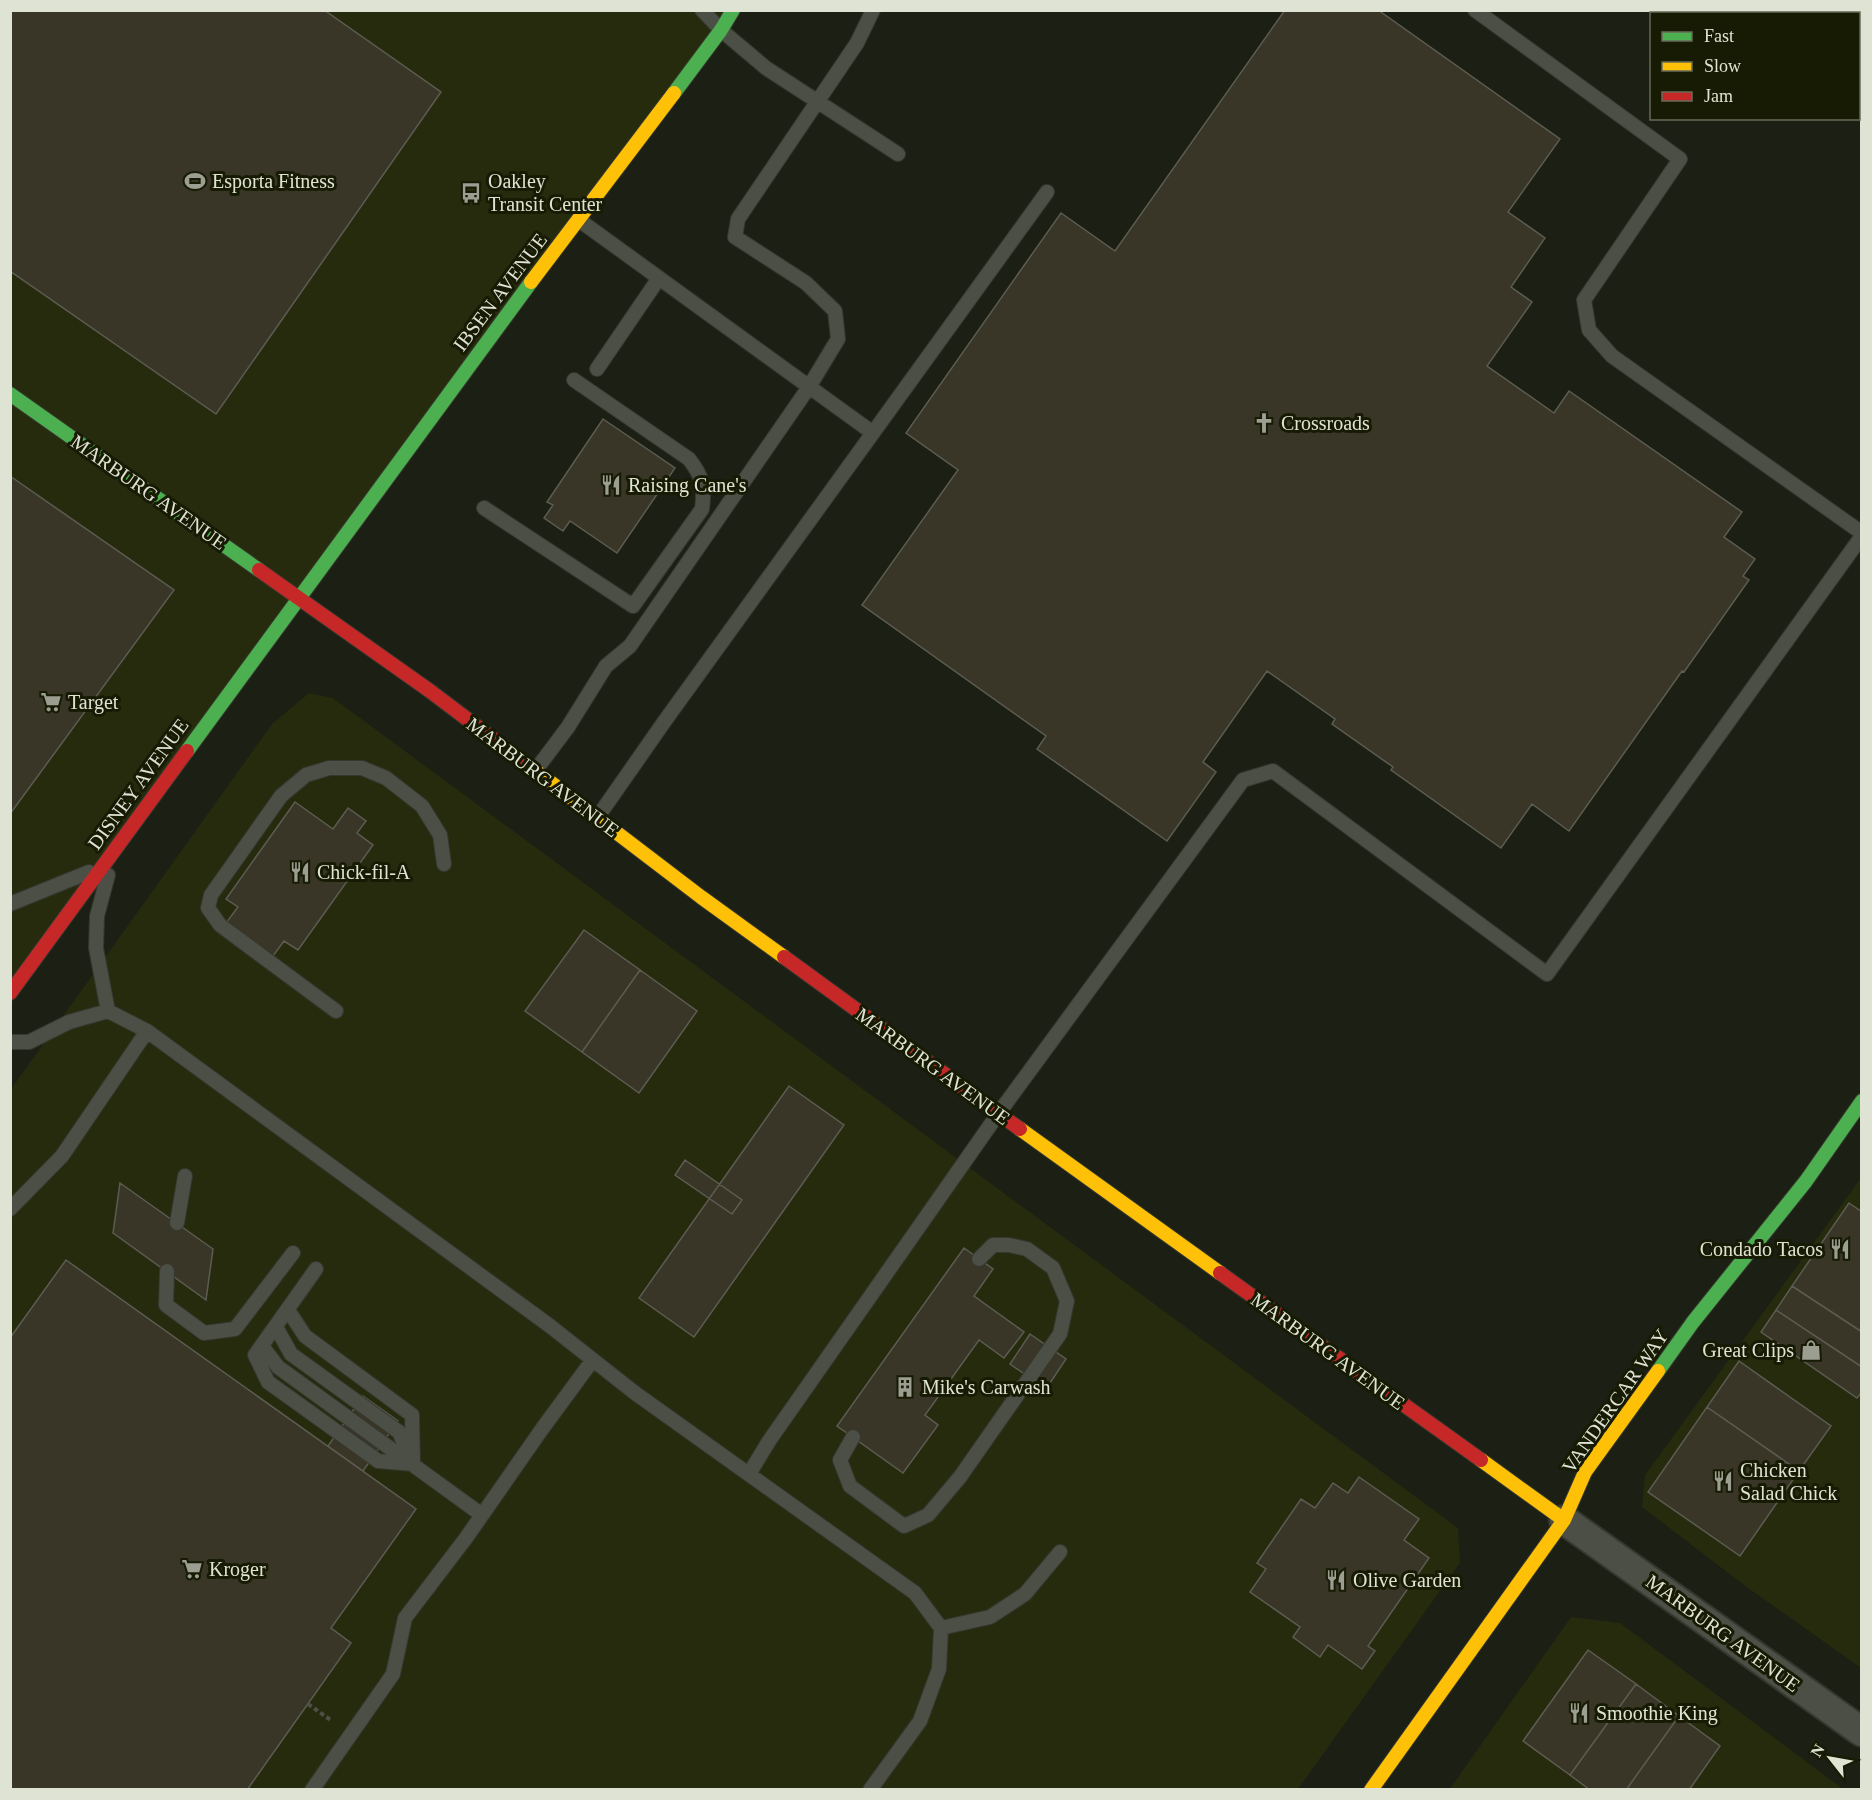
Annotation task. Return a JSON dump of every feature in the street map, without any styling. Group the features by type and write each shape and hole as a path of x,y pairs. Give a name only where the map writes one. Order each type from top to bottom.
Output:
{"street":[{"name":"IBSEN AVENUE","path":"299,598 471,362 721,30 733,10"},
{"name":"MARBURG AVENUE","path":"10,394 430,691 701,897 998,1114 1862,1732"},
{"name":"DISNEY AVENUE","path":"10,993 299,598"},
{"name":"VANDERCAR WAY","path":"1371,1790 1564,1520 1585,1472 1693,1322 1806,1181 1862,1101"}],"lane":[{"path":"702,10 721,30 766,68 898,154"},
{"path":"535,771 568,727 606,666 630,646 808,387 838,339 835,311 806,283 735,237 738,219 857,42 873,10"},
{"path":"749,1474 769,1441 998,1114 1243,780 1273,771 1548,974 1862,534 1612,356 1589,330 1584,300 1680,159 1475,10"},
{"path":"597,818 1047,192"},
{"path":"579,220 873,433"},
{"path":"597,369 659,278"},
{"path":"484,508 633,606 702,509 704,491 699,472 689,459 574,380"},
{"path":"336,1011 220,925 208,908 211,896 281,796 306,775 328,768 362,768 386,778 422,806 440,835 444,864"},
{"path":"108,1011 96,948 97,916 115,849"},
{"path":"10,904 102,866"},
{"path":"10,1042 29,1042 69,1022 108,1011 147,1031 550,1326 635,1393 915,1593 941,1628 939,1669 920,1721 870,1790"},
{"path":"10,1209 62,1156 147,1031"},
{"path":"177,1223 185,1176"},
{"path":"853,1437 840,1460 850,1486 904,1526 928,1515 960,1477 1060,1334 1067,1301 1053,1268 1027,1249 1010,1245 993,1245 979,1259"},
{"path":"167,1271 166,1305 204,1333 235,1329 293,1253"},
{"path":"316,1269 262,1346 278,1367 482,1515"},
{"path":"288,1310 305,1336 412,1415 413,1464"},
{"path":"276,1327 291,1354 399,1432 413,1464"},
{"path":"312,1790 393,1674 405,1618 592,1361"},
{"path":"941,1628 990,1617 1025,1594 1060,1552"}],"path":[{"path":"308,1704 332,1722"}],"shaded area":[{"path":"11,11 733,11 11,993"},
{"path":"309,693 333,698 1458,1528 1460,1563 1298,1789 11,1790 11,1089 272,724"},
{"path":"1861,1178 1861,1668 1744,1585 1642,1507 1645,1475"},
{"path":"1571,1617 1620,1623 1843,1789 1449,1790"}],"building":[{"name":"Esporta Fitness","path":"10,10 324,10 441,92 216,414 10,271"},
{"name":"Crossroads","path":"1285,10 1378,10 1560,139 1508,212 1545,238 1511,287 1532,302 1487,366 1554,413 1569,391 1742,512 1724,537 1755,559 1743,576 1749,580 1569,831 1532,804 1501,848 1391,770 1393,767 1332,724 1335,719 1267,671 1203,762 1216,772 1167,841 1037,749 1046,736 862,605 958,470 906,433 1061,213 1115,251"},
{"name":"Raising Cane's","path":"603,419 675,468 617,553 570,521 563,531 544,518 553,505 547,502"},
{"name":"Target","path":"10,476 174,590 10,814"},
{"name":"Chick-fil-A","path":"295,802 333,829 348,808 366,821 357,833 373,845 298,950 284,941 273,956 226,923 238,907 226,899"},
{"path":"584,930 640,970 582,1052 525,1011"},
{"path":"640,970 697,1011 639,1093 582,1052"},
{"path":"789,1086 844,1125 694,1337 639,1298"},
{"path":"685,1160 742,1200 732,1214 675,1175"},
{"path":"120,1183 213,1249 206,1300 113,1233"},
{"name":"Condado Tacos","path":"1849,1203 1862,1212 1862,1332 1792,1286"},
{"name":"Mike's Carwash","path":"964,1248 993,1269 974,1296 1024,1332 1004,1358 979,1340 925,1415 938,1425 903,1473 837,1426"},
{"name":"Kroger","path":"66,1260 416,1509 331,1628 351,1643 247,1790 10,1790 10,1338"},
{"path":"1792,1286 1862,1332 1862,1367 1776,1310"},
{"name":"Great Clips","path":"1776,1310 1862,1367 1862,1392 1857,1398 1761,1332"},
{"path":"1030,1334 1066,1359 1046,1389 1010,1364"},
{"path":"1739,1361 1831,1426 1799,1471 1707,1407"},
{"path":"363,1396 398,1421 363,1471 328,1446"},
{"name":"Chicken Salad Chick","path":"1707,1407 1799,1471 1740,1556 1648,1492"},
{"name":"Olive Garden","path":"1359,1477 1419,1519 1404,1540 1429,1558 1368,1646 1375,1651 1362,1669 1328,1645 1320,1657 1293,1637 1300,1627 1250,1592 1266,1569 1257,1563 1301,1499 1315,1508 1333,1483 1348,1493"},
{"name":"Smoothie King","path":"1588,1650 1636,1684 1570,1775 1523,1741"},
{"path":"1636,1684 1679,1716 1626,1790 1590,1790 1570,1775"},
{"path":"1679,1716 1720,1746 1689,1790 1626,1790"}],"traffic: fast":[{"path":"674,93 721,30 733,10"},
{"path":"187,751 531,282"},
{"path":"10,394 259,570"},
{"path":"1658,1371 1693,1322 1806,1181 1862,1101"}],"traffic: slow":[{"path":"531,282 674,93"},
{"path":"524,762 784,957"},
{"path":"1020,1129 1220,1273"},
{"path":"1371,1790 1564,1520 1585,1472 1658,1371"},
{"path":"1481,1460 1564,1520"}],"traffic: jam":[{"path":"259,570 430,691 524,762"},
{"path":"10,993 187,751"},
{"path":"784,957 1020,1129"},
{"path":"1220,1273 1481,1460"}],"place":[{"name":"Esporta Fitness","path":"195,181"},
{"name":"Oakley Transit Center","path":"471,193"},
{"name":"Crossroads","path":"1264,423"},
{"name":"Raising Cane's","path":"611,485"},
{"name":"Target","path":"51,702"},
{"name":"Chick-fil-A","path":"300,872"},
{"name":"Condado Tacos","path":"1840,1249"},
{"name":"Great Clips","path":"1811,1350"},
{"name":"Mike's Carwash","path":"905,1387"},
{"name":"Chicken Salad Chick","path":"1723,1481"},
{"name":"Kroger","path":"192,1569"},
{"name":"Olive Garden","path":"1336,1580"},
{"name":"Smoothie King","path":"1579,1713"}]}
